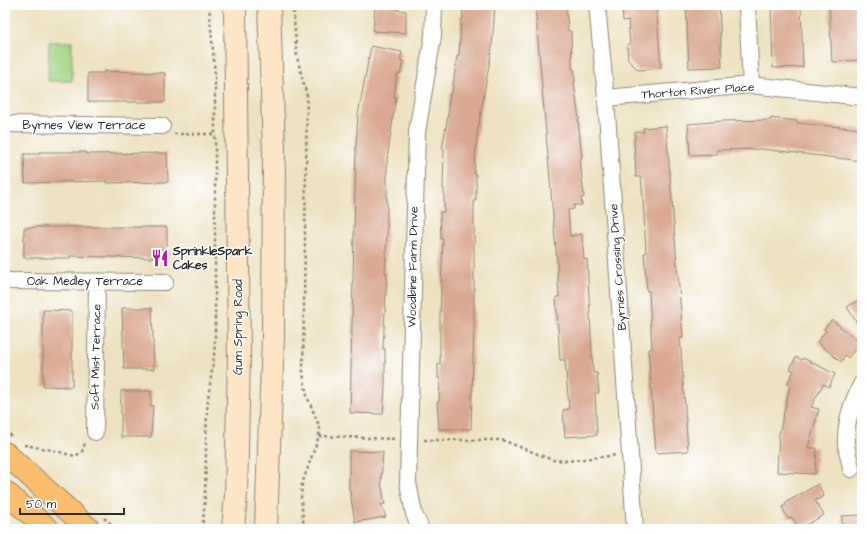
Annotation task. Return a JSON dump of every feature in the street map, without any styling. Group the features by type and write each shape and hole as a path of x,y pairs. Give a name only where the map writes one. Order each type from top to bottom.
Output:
{"main road":[{"name":"Gum Spring Road","path":"233,529 236,495 239,362 235,5"},
{"path":"266,529 273,337 274,151 269,5"},
{"path":"11,455 90,529"},
{"path":"5,492 48,529"}],"street":[{"name":"Woodbine Farm Drive","path":"421,529 414,514 408,483 408,440 417,132 433,36 434,5"},
{"name":"Byrnes Crossing Drive","path":"597,5 606,98 635,529"},
{"path":"746,5 751,85"},
{"name":"Thorton River Place","path":"606,98 751,85 862,97"},
{"name":"Byrnes View Terrace","path":"5,124 168,126"},
{"name":"Oak Medley Terrace","path":"5,281 165,282"},
{"name":"Soft Mist Terrace","path":"90,435 97,282"},
{"path":"851,469 846,444 853,401 862,383"}],"path":[{"path":"202,529 205,508 207,411 215,360 215,74 208,5"},
{"path":"293,5 297,57 307,96 303,373 307,396 320,428 319,436 302,484 301,498 304,529"},
{"path":"168,126 174,134 216,134"},
{"path":"11,455 52,450 76,456 84,449 90,435"},
{"path":"319,436 408,440 502,440 553,460 568,461 630,453"}],"green space":[{"path":"49,42 72,42 72,81 48,81"}],"building":[{"path":"375,5 397,5 397,10 406,11 406,33 373,31"},
{"path":"462,5 495,5 492,47 477,135 474,174 476,174 476,200 474,200 474,328 471,429 439,429 437,402 439,402 440,378 438,378 438,364 440,364 443,239 441,239 440,212 444,212 444,149 442,149 449,109 450,93 452,93 457,56 459,56 461,19 463,19"},
{"path":"535,5 566,5 568,31 571,31 572,69 574,69 574,83 579,120 582,159 580,159 584,197 581,198 582,205 574,205 574,209 568,210 570,236 582,234 584,260 587,259 593,373 597,373 599,393 595,393 597,435 565,437 563,410 569,409 565,360 560,360 556,297 559,297 557,262"},
{"path":"656,5 661,68 638,70 628,60 627,45 630,44 628,20 623,21 622,6"},
{"path":"686,5 719,5 722,67 689,68"},
{"path":"771,5 801,5 803,67 773,68"},
{"path":"829,5 862,5 862,60 832,62"},
{"path":"371,46 402,52 400,60 403,61 400,74 397,74 394,97 396,97 387,159 387,235 385,273 387,273 383,349 385,349 385,387 383,414 350,413 356,145 358,115"},
{"path":"104,71 165,73 165,102 88,102 88,73 104,73"},
{"path":"771,118 797,121 797,123 862,129 862,161 763,149 717,150 717,154 690,155 688,124 723,121 771,120"},
{"path":"666,126 683,338 680,338 688,451 656,453 648,349 652,349 649,291 647,291 644,253 646,253 643,198 641,177 636,177 634,139 635,132 644,132 643,128"},
{"path":"39,152 86,152 86,154 167,153 168,182 106,183 106,181 25,183 24,154 39,154"},
{"path":"167,227 167,256 152,256 152,258 70,256 70,258 24,258 24,228"},
{"path":"862,298 862,331 847,307"},
{"path":"122,308 152,308 154,369 124,369"},
{"path":"43,310 72,311 72,387 43,386"},
{"path":"832,320 860,343 848,358 845,355 841,362 817,342 826,331 824,329"},
{"path":"796,357 802,360 803,358 835,374 829,387 823,384 811,407 819,409 808,448 817,448 815,474 777,472 779,435 790,385 787,384 794,371 790,369"},
{"path":"121,391 151,391 151,406 153,406 151,437 121,437"},
{"path":"349,451 383,452 381,483 385,504 381,505 386,517 355,522 349,486"},
{"path":"818,484 824,496 815,501 824,515 799,529 792,517 788,519 782,507 786,505 785,503"},
{"path":"862,515 862,529 842,529 842,516"}],"place":[{"name":"SprinkleSpark Cakes","path":"160,258"}]}
